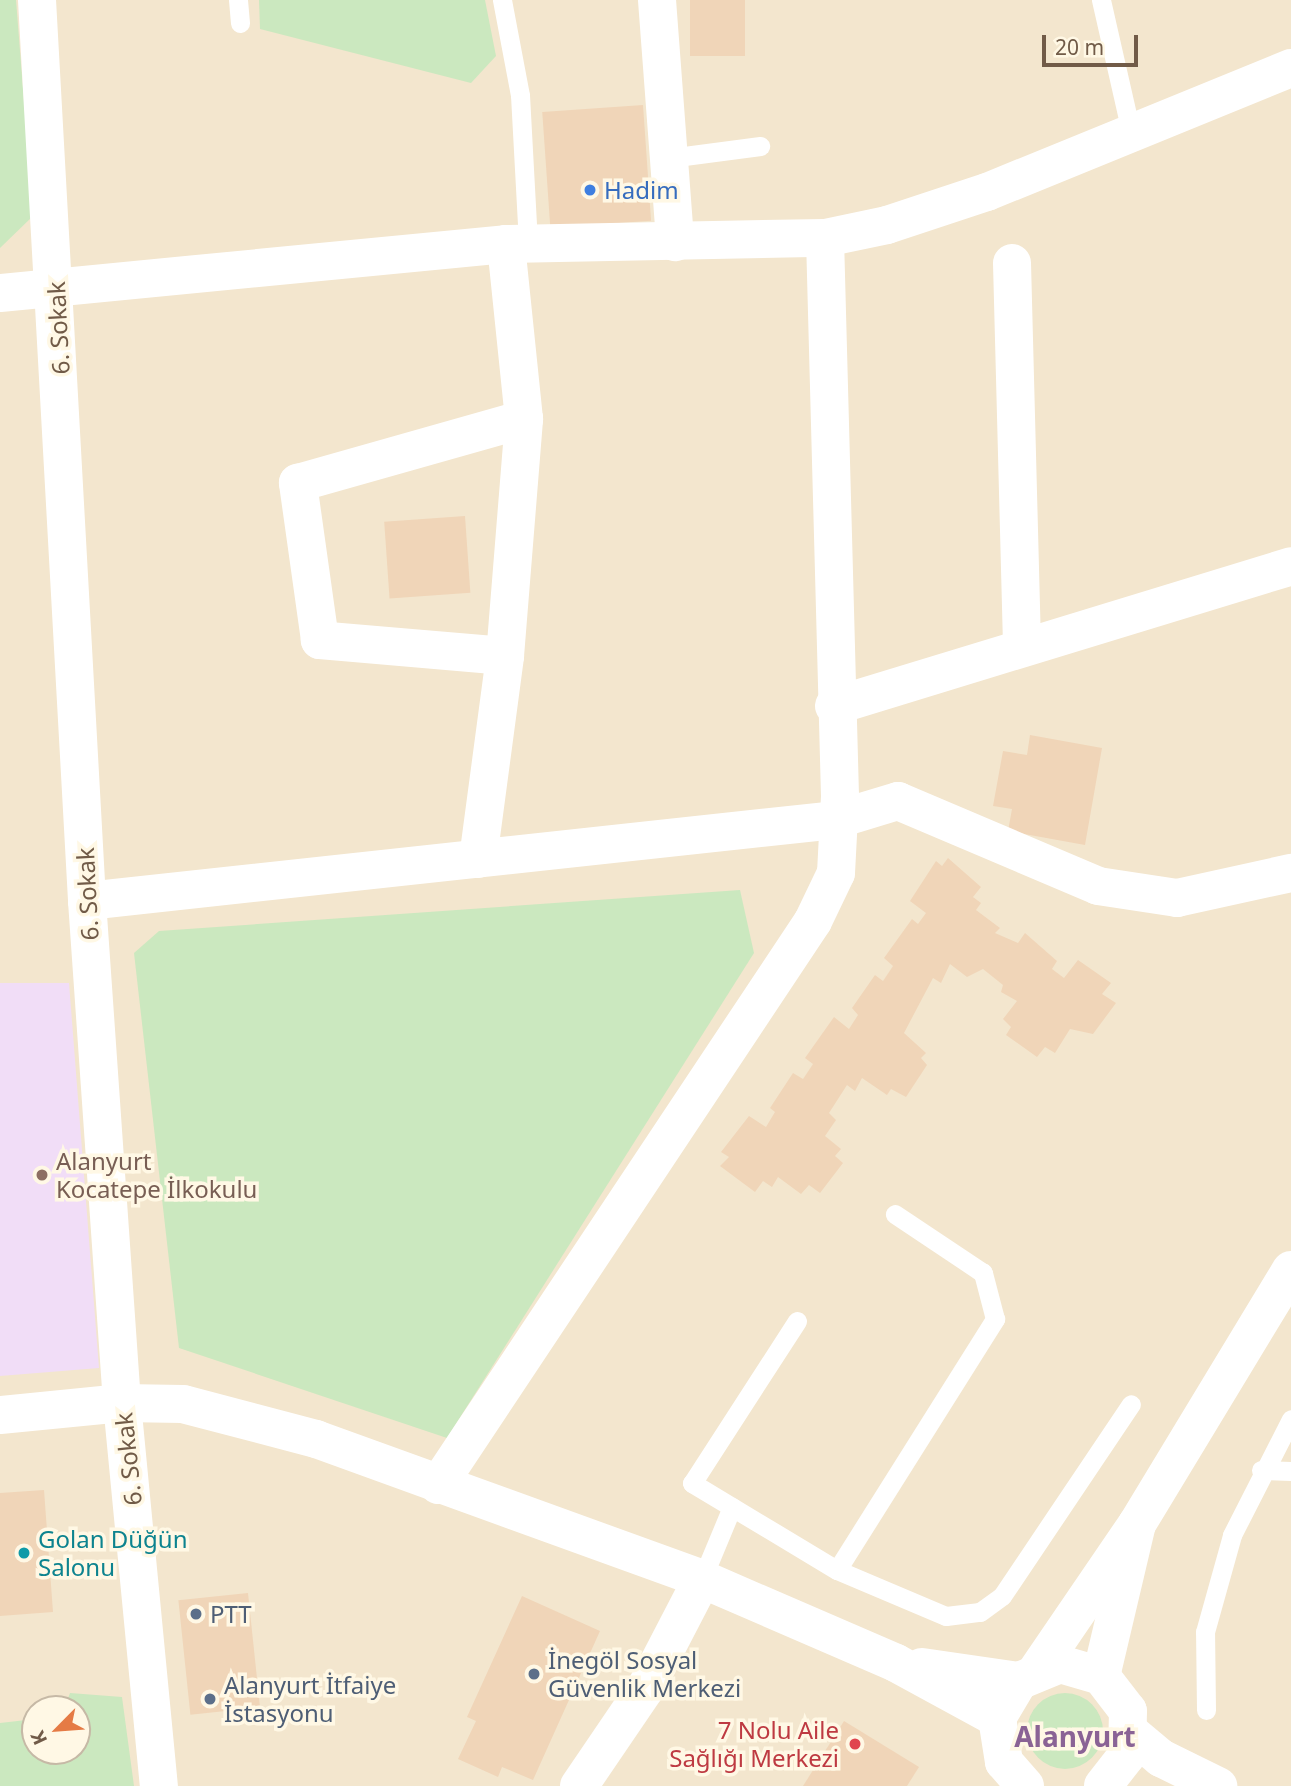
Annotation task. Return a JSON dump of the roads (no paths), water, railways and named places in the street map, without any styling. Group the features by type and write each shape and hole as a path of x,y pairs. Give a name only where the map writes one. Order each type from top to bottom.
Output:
{"street":[{"name":"6. Sokak","path":"37,0 56,290 87,901 122,1403 159,1786"},
{"path":"657,0 675,242"},
{"path":"0,293 56,290 517,244 825,238 887,225 1132,136 1291,68"},
{"path":"438,1485 813,921 836,873 835,820 841,796 834,706 825,238"},
{"path":"478,859 505,656 524,419 517,244"},
{"path":"1012,263 1023,646"},
{"path":"505,656 320,640 298,482 524,419"},
{"path":"834,706 1291,566"},
{"path":"87,901 835,820 898,802 1098,886 1177,898 1291,873"},
{"path":"989,1786 997,1730 1029,1675 1137,1524 1291,1270"},
{"path":"0,1415 122,1403 184,1404 250,1421 702,1579 896,1663 997,1730 1003,1762 1025,1786"},
{"path":"1101,1676 1137,1524"},
{"path":"579,1786 645,1689 702,1579"},
{"path":"896,1663 1029,1675 1060,1664 1101,1676 1128,1711 1131,1733 1127,1755 1103,1786"},
{"path":"1131,1733 1161,1758 1218,1786"}],"lane":[{"path":"238,0 240,23"},
{"path":"502,0 520,94 517,244"},
{"path":"1101,0 1132,136"},
{"path":"669,158 760,146"},
{"path":"837,1570 995,1319 983,1273 895,1214"},
{"path":"797,1321 692,1483 837,1570 923,1611 964,1617 980,1612 1002,1596 1131,1404"},
{"path":"1206,1710 1205,1632 1232,1535 1261,1471 1291,1419"},
{"path":"1261,1471 1291,1471"},
{"path":"702,1579 732,1507"}],"place":[{"name":"Hadim","path":"590,190"},
{"name":"Alanyurt Kocatepe İlkokulu","path":"42,1175"},
{"name":"Golan Düğün Salonu","path":"24,1553"},
{"name":"PTT","path":"196,1614"},
{"name":"İnegöl Sosyal Güvenlik Merkezi","path":"534,1674"},
{"name":"Alanyurt İtfaiye İstasyonu","path":"210,1699"},
{"name":"7 Nolu Aile Sağlığı Merkezi","path":"855,1744"}],"district":[{"name":"Alanyurt","path":"1075,1736"}]}
